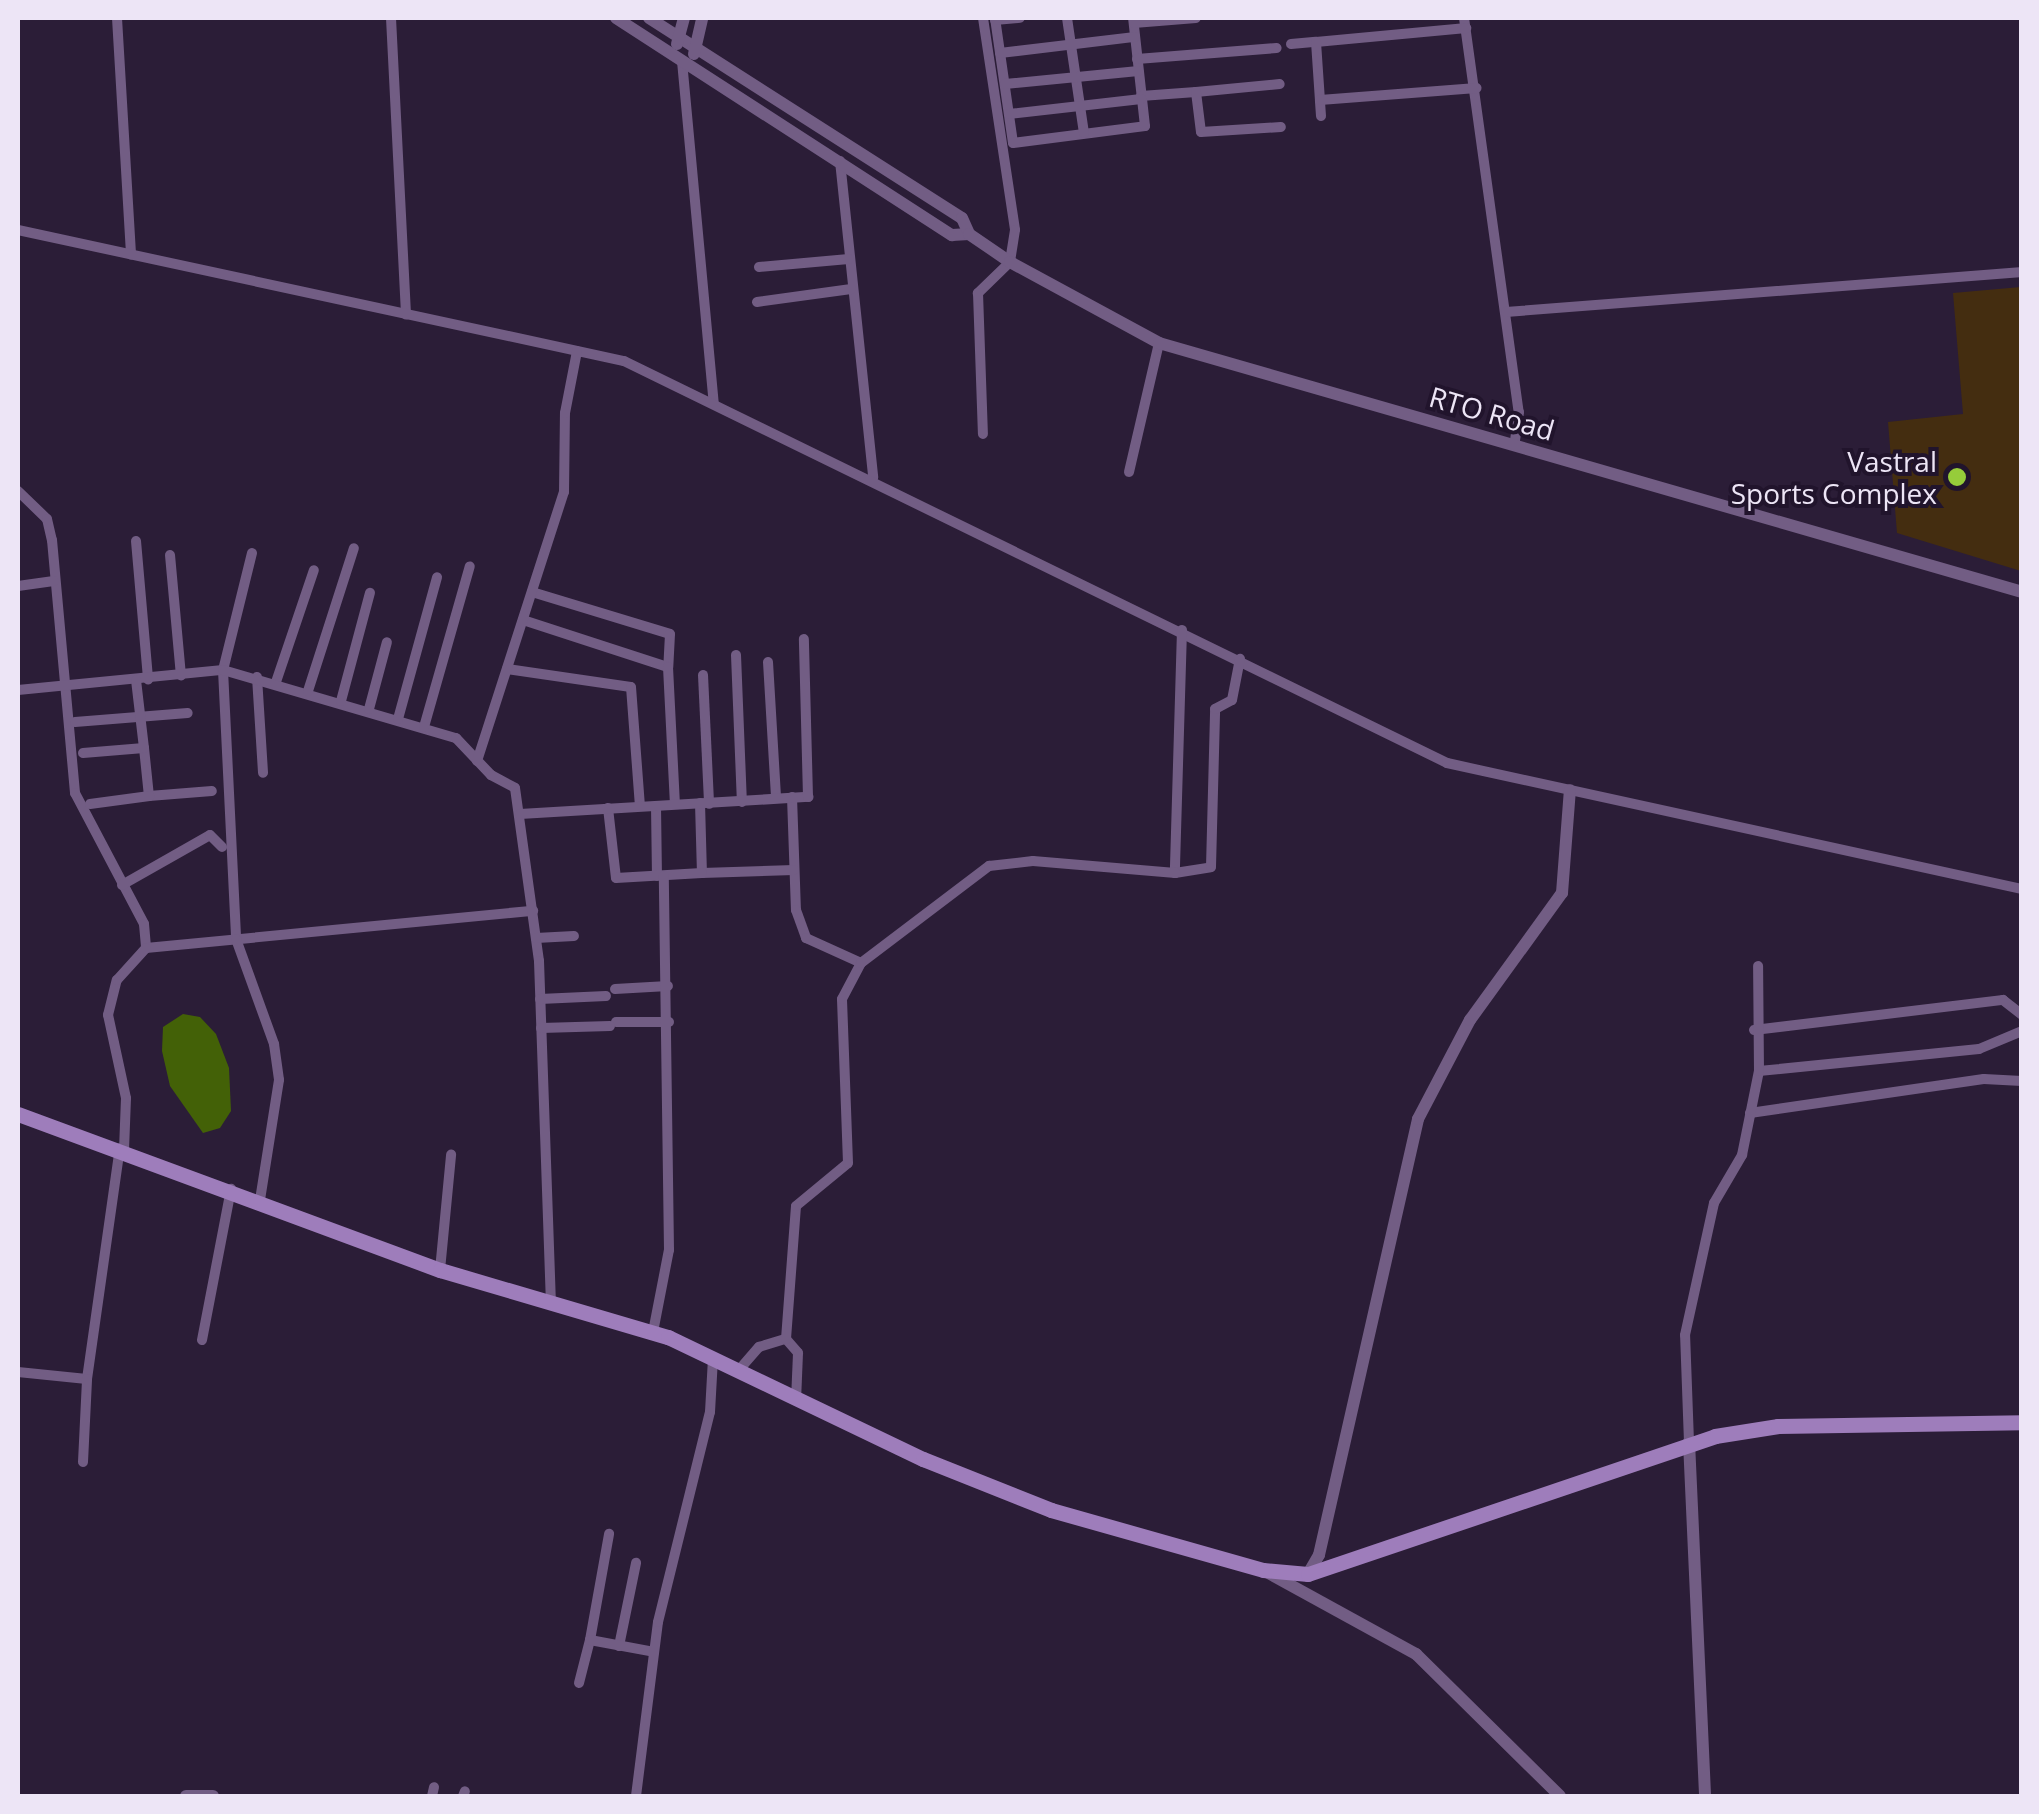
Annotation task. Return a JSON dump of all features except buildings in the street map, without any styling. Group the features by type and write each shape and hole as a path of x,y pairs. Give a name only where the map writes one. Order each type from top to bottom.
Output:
{"main road":[{"path":"18,1114 232,1189 440,1270 653,1332 796,1400 1051,1510 1263,1570 1308,1574 1688,1442 1778,1426 2022,1422"}],"street":[{"path":"117,18 131,255"},
{"path":"390,18 406,314"},
{"name":"RTO Road","path":"616,18 952,235 969,234"},
{"name":"RTO Road","path":"648,18 962,218 969,234 1010,262 1159,343 2022,592"},
{"path":"684,18 679,37 714,403"},
{"path":"683,61 695,48 702,18"},
{"path":"982,18 1015,230 1010,262 978,293 983,434"},
{"path":"1020,18 995,19 1013,144 1145,126 1133,20 1196,18"},
{"path":"1067,18 1084,134"},
{"path":"1291,44 1465,23 1519,412 1514,446"},
{"path":"1000,53 1135,38"},
{"path":"1316,42 1321,116"},
{"path":"1004,84 1277,48"},
{"path":"1009,114 1280,84"},
{"path":"1320,100 1477,88"},
{"path":"1196,92 1201,132 1281,127"},
{"path":"771,117 782,104"},
{"path":"840,161 873,477"},
{"path":"18,230 624,362 873,477 1447,763 2022,889"},
{"path":"759,267 849,259"},
{"path":"1506,312 2022,272"},
{"path":"756,302 852,289"},
{"path":"1129,472 1159,343"},
{"path":"477,761 564,492 577,352"},
{"path":"18,491 47,519 75,793 144,924 146,948"},
{"path":"136,541 140,717 148,796"},
{"path":"308,691 354,548"},
{"path":"252,553 222,670 236,940 274,1044 279,1080 260,1200"},
{"path":"170,555 181,675"},
{"path":"424,728 470,566"},
{"path":"276,682 314,570"},
{"path":"398,719 437,577"},
{"path":"18,586 54,581"},
{"path":"532,592 670,634 675,804"},
{"path":"341,701 370,594"},
{"path":"522,620 668,667"},
{"path":"1175,873 1182,630"},
{"path":"520,814 808,797 804,639"},
{"path":"369,709 387,642"},
{"path":"736,655 742,802"},
{"path":"796,1400 798,1353 786,1340 796,1206 848,1163 842,1000 861,963 990,866 1033,861 1175,873 1211,867 1215,709 1232,700 1240,659"},
{"path":"768,662 776,797"},
{"path":"507,669 631,687 640,806"},
{"path":"18,690 222,670 308,691 456,738 477,761 515,788 536,938 551,1301"},
{"path":"702,874 703,675"},
{"path":"257,677 263,773"},
{"path":"75,722 188,713"},
{"path":"83,753 144,748"},
{"path":"1308,1574 1319,1555 1418,1118 1470,1020 1562,893 1570,790"},
{"path":"90,804 212,791"},
{"path":"792,797 794,870 806,938 861,963"},
{"path":"653,1332 669,1250 668,986 656,806"},
{"path":"608,808 616,878 794,870"},
{"path":"122,885 210,835 222,848"},
{"path":"84,1462 87,1379 122,1149 126,1098 108,1016 116,980 146,948 533,911"},
{"path":"536,938 574,936"},
{"path":"1705,1796 1685,1335 1695,1266 1714,1203 1742,1155 1758,1071 1754,1030 1758,966"},
{"path":"540,999 668,986"},
{"path":"1754,1030 2003,1000 2022,1015"},
{"path":"542,1028 668,1022"},
{"path":"1758,1071 1979,1049 2022,1031"},
{"path":"1750,1112 1984,1079 2022,1080"},
{"path":"440,1270 451,1156"},
{"path":"202,1340 232,1189"},
{"path":"738,1371 758,1347 786,1340"},
{"path":"636,1796 654,1652 710,1412 713,1358"},
{"path":"18,1372 87,1379"},
{"path":"579,1683 609,1534"},
{"path":"619,1646 636,1563"},
{"path":"1263,1570 1416,1654 1560,1796"},
{"path":"590,1640 654,1652"},
{"path":"186,1796 213,1796"}],"shaded area":[{"name":"Vastral Sports Complex","path":"2022,287 2021,571 1897,533 1888,422 1963,414 1953,293"},
{"path":"183,1014 200,1017 216,1034 229,1068 231,1111 220,1128 203,1133 170,1086 162,1051 163,1027"}],"place":[{"name":"Vastral Sports Complex","path":"1957,477"}]}
